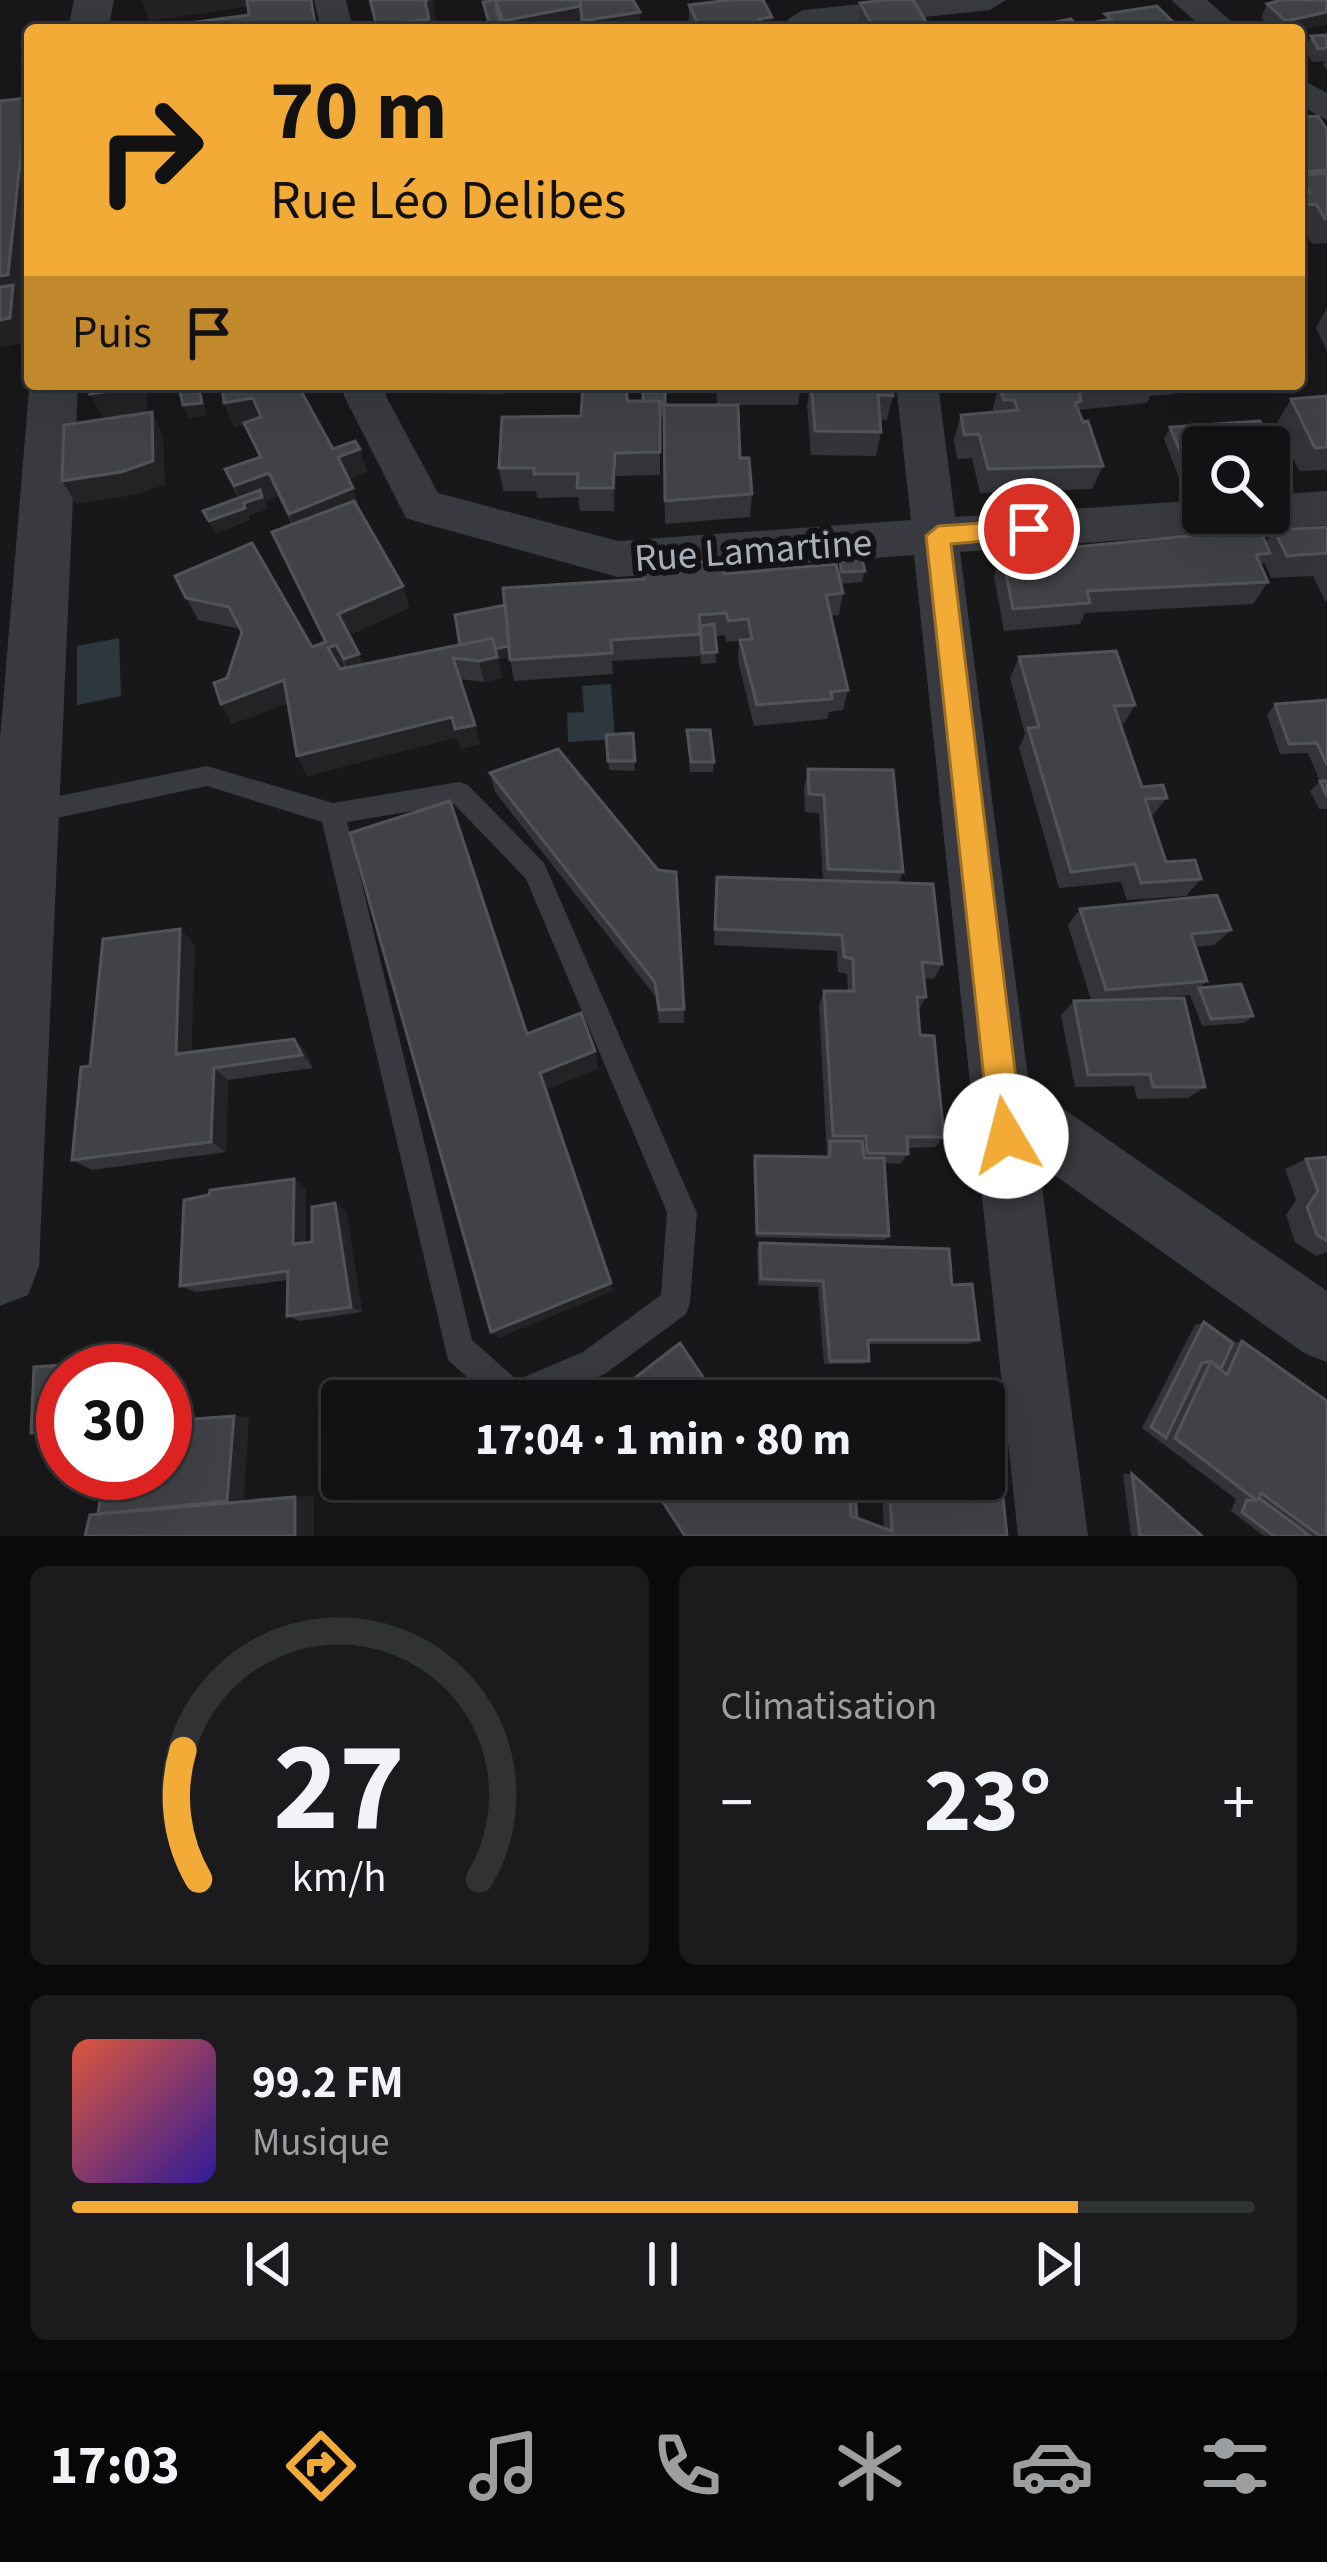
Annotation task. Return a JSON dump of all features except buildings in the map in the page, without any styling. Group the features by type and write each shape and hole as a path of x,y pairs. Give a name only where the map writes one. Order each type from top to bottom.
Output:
{"street":[{"path":"801,17 990,0"},
{"path":"1187,0 1217,24"},
{"path":"0,1267 52,390"},
{"name":"Rue Lamartine","path":"365,390 422,506 618,559 1182,518"},
{"path":"918,390 1001,1101 1018,1207 1053,1536"},
{"path":"1290,511 1327,508"},
{"path":"1001,1101 1327,1330"}],"lane":[{"path":"27,813 207,776 333,814 459,794 535,871 682,1212 675,1303 593,1363 513,1397 459,1349 333,814"}],"shaded area":[{"path":"119,638 121,696 77,705 77,646"},
{"path":"611,684 615,739 568,742 567,713 584,712 582,686"}],"route":[{"path":"1006,1136 938,536 1029,529"}]}
